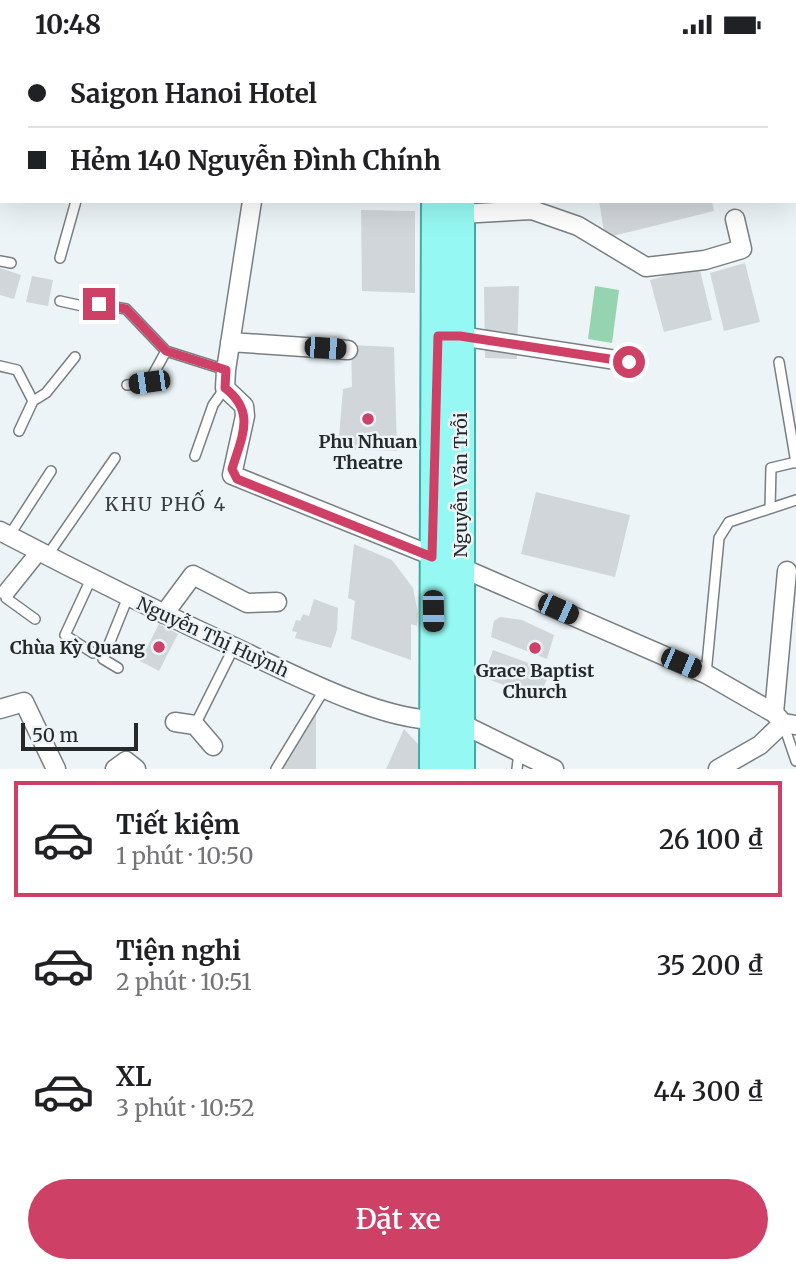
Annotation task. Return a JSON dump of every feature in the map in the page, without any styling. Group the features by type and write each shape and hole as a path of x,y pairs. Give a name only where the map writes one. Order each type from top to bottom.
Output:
{"main road":[{"name":"Nguyễn Văn Trỗi","path":"452,206 449,336 432,557 447,721 460,769"},
{"name":"Nguyễn Văn Trỗi","path":"434,769 447,721 460,566 449,336"}],"street":[{"path":"252,203 226,379 244,406 245,416 232,469 237,479 460,566 706,674 784,720"},
{"path":"452,206 531,210 578,226 646,267 705,260 742,249 735,219"},
{"path":"449,336 629,362"},
{"path":"230,342 348,350"},
{"name":"Nguyễn Thị Huỳnh","path":"4,533 91,579 324,690 417,720 447,721 518,761 554,769"},
{"path":"718,769 760,745 784,720 787,571"},
{"path":"164,614 193,575 247,603 277,602"},
{"path":"0,709 24,702 56,769"},
{"path":"175,722 195,725 213,746"},
{"path":"115,769 125,761 136,769"}],"lane":[{"path":"60,258 75,203"},
{"path":"0,261 11,263"},
{"path":"61,301 87,307 99,304 126,309 166,351 226,379 213,405 195,456"},
{"path":"127,385 149,382 166,351"},
{"path":"19,432 33,401 46,393 75,357"},
{"path":"770,508 771,468 796,463 794,436 779,362"},
{"path":"0,366 17,370 33,401"},
{"path":"35,619 6,598 115,458"},
{"path":"4,533 51,471"},
{"path":"706,674 719,538 729,522 796,500"},
{"path":"1,593 42,553"},
{"path":"91,579 65,635 93,653"},
{"path":"118,668 103,659 128,597"},
{"path":"195,725 234,647"},
{"path":"276,769 324,690"},
{"path":"784,720 796,761"}],"green space":[{"path":"595,286 619,290 612,343 588,339"}],"building":[{"path":"599,203 712,203 714,211 605,238"},
{"path":"361,210 415,211 415,293 362,291"},
{"path":"745,263 760,322 724,331 710,273"},
{"path":"699,266 712,320 664,332 650,280"},
{"path":"0,268 21,275 14,299 0,295"},
{"path":"32,276 53,280 48,306 26,302"},
{"path":"519,286 517,359 485,358 484,287"},
{"name":"Phu Nhuan Theatre","path":"351,345 394,347 397,451 338,449 343,389 352,387"},
{"path":"536,492 630,515 615,577 521,554"},
{"path":"354,544 392,560 413,588 418,613 417,626 411,624 411,660 351,639 355,601 348,598"},
{"path":"314,599 338,608 337,630 331,648 295,638 297,632 292,631 296,620 300,621 303,614 309,616"},
{"name":"Grace Baptist Church","path":"500,617 522,620 554,635 547,659 491,637 494,621"},
{"name":"Chùa Kỳ Quang","path":"159,624 178,634 159,671 140,661"},
{"path":"493,650 550,671 539,699 483,677"},
{"path":"316,709 316,769 278,769"},
{"path":"404,729 419,745 419,769 386,769"}],"place":[{"name":"Phu Nhuan Theatre","path":"368,419"},
{"name":"Chùa Kỳ Quang","path":"159,647"},
{"name":"Grace Baptist Church","path":"535,648"}],"district":[{"name":"KHU PHỐ 4","path":"166,504"}],"route":[{"path":"99,304 126,309 166,351 226,370 225,388 244,406 245,416 232,469 232,475 237,479 432,557 438,336 460,336 629,362"}]}
